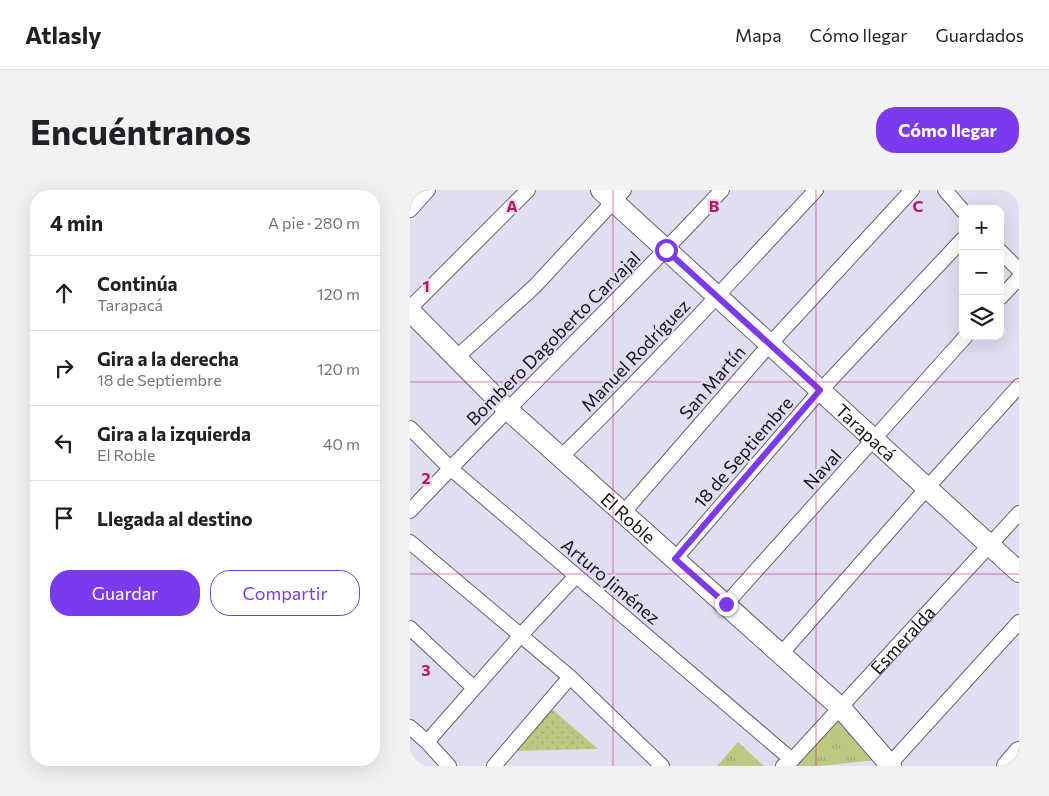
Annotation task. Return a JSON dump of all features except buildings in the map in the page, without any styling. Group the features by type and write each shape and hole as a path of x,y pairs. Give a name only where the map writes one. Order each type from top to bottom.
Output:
{"street":[{"path":"410,210 428,190"},
{"path":"410,309 528,190"},
{"name":"Bombero Dagoberto Carvajal","path":"410,512 450,468 666,250 722,190"},
{"name":"Manuel Rodríguez","path":"561,457 718,297 816,190"},
{"name":"San Martín","path":"623,512 770,344 912,190"},
{"path":"945,190 959,206"},
{"path":"456,358 535,286 613,194"},
{"name":"Tarapacá","path":"613,194 666,250 1019,572"},
{"name":"18 de Septiembre","path":"675,559 820,390 959,243"},
{"path":"1004,255 1019,270"},
{"path":"1003,295 1019,278"},
{"name":"El Roble","path":"410,309 508,410 841,708 885,765"},
{"name":"Naval","path":"726,604 962,340"},
{"path":"781,654 1019,386"},
{"name":"Arturo Jiménez","path":"410,428 450,468 788,763"},
{"name":"Esmeralda","path":"788,763 841,708 1019,513"},
{"path":"410,542 570,677 662,766"},
{"path":"427,742 521,635 576,576"},
{"path":"885,765 1019,622"},
{"path":"410,628 474,688"},
{"path":"494,766 570,677"},
{"path":"410,727 449,766"},
{"path":"1007,766 1019,752"}],"green space":[{"path":"552,709 598,749 515,751"},
{"path":"846,722 876,760 820,766 795,766 835,723"},
{"path":"738,742 764,766 717,766"}],"route":[{"path":"666,250 820,390 675,559 726,604"}]}
